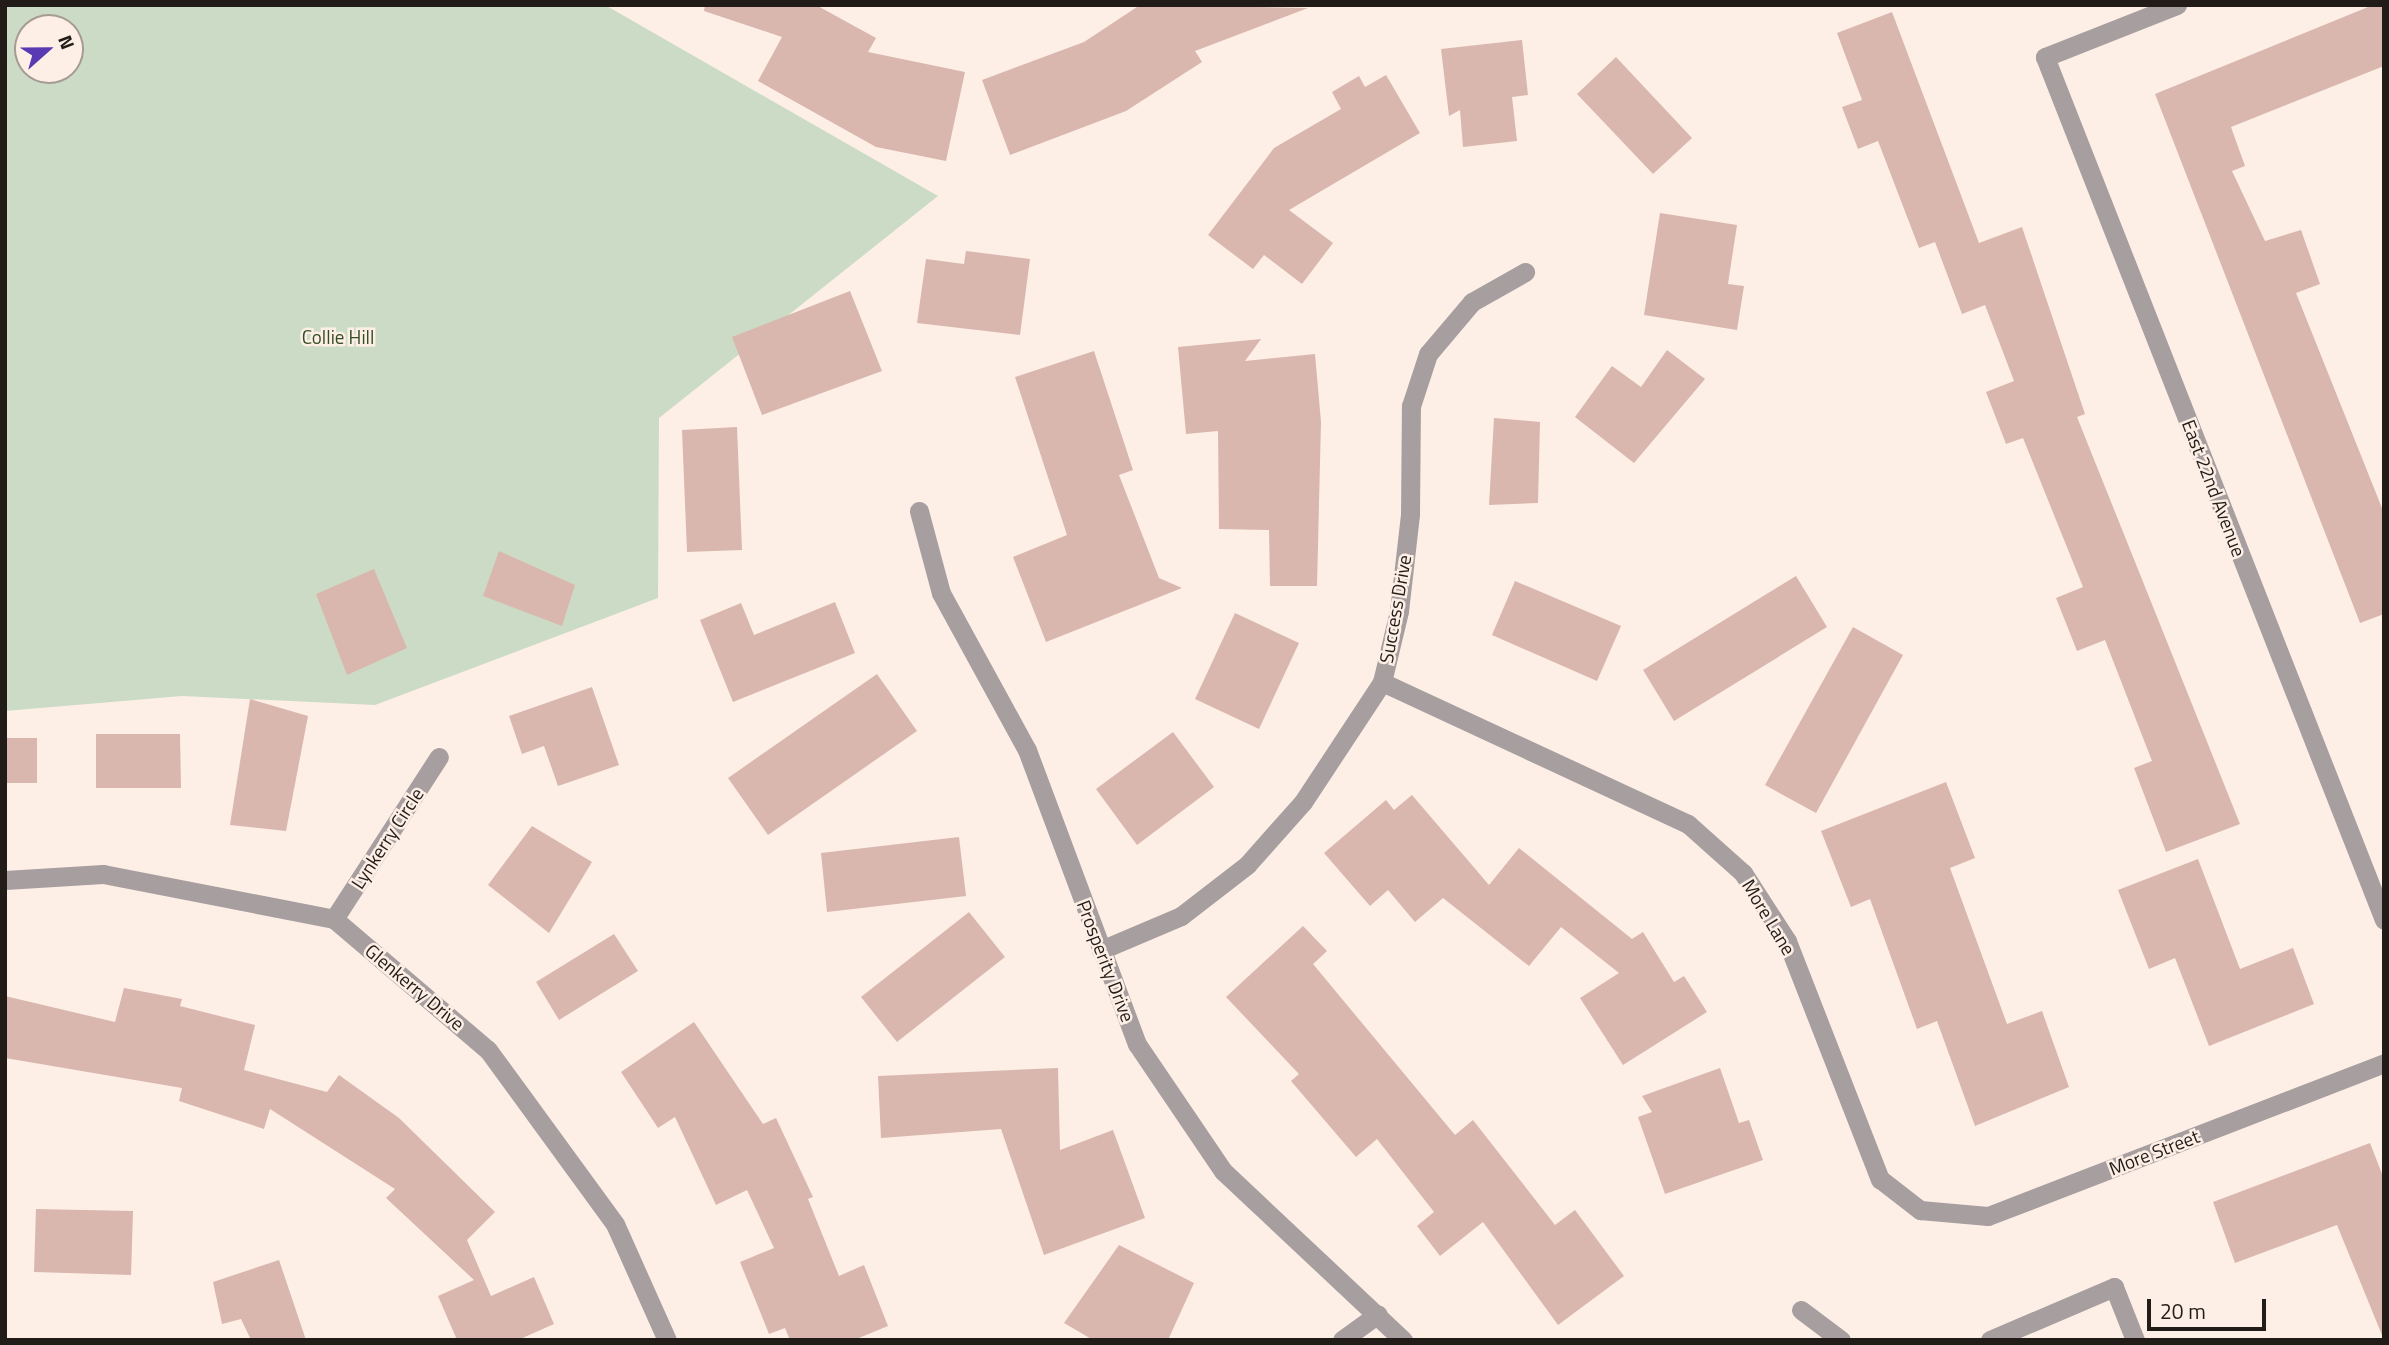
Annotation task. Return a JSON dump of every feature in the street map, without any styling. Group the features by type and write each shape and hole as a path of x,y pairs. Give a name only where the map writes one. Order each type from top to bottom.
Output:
{"street":[{"name":"East 22nd Avenue","path":"2177,5 2045,57 2384,920"},
{"name":"Success Drive","path":"1101,950 1181,916 1247,865 1304,802 1382,682 1399,611 1410,514 1412,406 1428,354 1472,302 1525,272"},
{"name":"Prosperity Drive","path":"919,511 942,593 1027,750 1137,1044 1223,1171 1403,1340"},
{"name":"More Lane","path":"1382,682 1688,824 1743,873 1787,941 1880,1179 1920,1210"},
{"name":"Lynkerry Circle","path":"334,919 439,757"},
{"name":"Glenkerry Drive","path":"5,880 103,874 334,919 488,1050 615,1224 667,1340"},
{"name":"More Street","path":"1920,1210 1988,1216 2384,1063"},
{"path":"1990,1340 2114,1287 2134,1340"},
{"path":"1801,1310 1842,1340"},
{"path":"1342,1340 1378,1314"}],"green space":[{"name":"Collie Hill","path":"5,5 605,5 938,196 659,418 658,598 375,705 182,696 5,711"}],"building":[{"path":"705,5 816,5 876,38 868,52 965,72 946,161 876,147 758,81 782,37 704,11"},
{"path":"1140,5 1308,8 1195,51 1202,62 1126,111 1010,155 982,80 1084,42"},
{"path":"2373,5 2384,5 2384,66 2231,127 2245,166 2232,171 2265,241 2301,230 2320,284 2296,293 2384,513 2384,614 2360,623 2155,94"},
{"path":"1892,12 1979,243 2022,227 2085,414 2077,417 2240,824 2166,852 2134,768 2152,761 2105,640 2077,651 2056,598 2083,587 2023,438 2006,444 1986,392 2014,381 1985,305 1962,314 1935,242 1919,248 1878,141 1858,149 1842,107 1862,100 1837,33"},
{"path":"1522,40 1528,95 1512,97 1517,141 1463,147 1460,110 1449,116 1441,49"},
{"path":"1616,57 1692,138 1653,174 1577,94"},
{"path":"1386,75 1420,133 1289,210 1333,243 1302,284 1264,255 1253,269 1208,235 1274,148 1341,109 1332,92 1359,76 1365,87"},
{"path":"1660,213 1737,225 1728,284 1744,286 1737,330 1644,315"},
{"path":"966,251 1030,259 1020,335 917,323 926,259 964,264"},
{"path":"850,291 882,371 762,415 732,337"},
{"path":"1261,339 1245,361 1315,354 1321,422 1317,586 1270,586 1269,530 1219,529 1218,431 1186,434 1178,347"},
{"path":"1667,350 1705,379 1634,463 1575,417 1612,366 1641,387"},
{"path":"1094,351 1133,470 1119,475 1159,578 1182,588 1046,642 1013,557 1067,535 1015,377"},
{"path":"1494,418 1540,422 1538,503 1489,505"},
{"path":"737,427 742,550 687,552 682,430"},
{"path":"499,551 575,585 562,626 483,596"},
{"path":"374,569 407,648 347,675 316,594"},
{"path":"1796,576 1827,627 1674,721 1643,670"},
{"path":"1515,581 1621,626 1597,681 1492,635"},
{"path":"835,602 855,653 733,702 700,620 741,603 754,635"},
{"path":"1235,613 1299,643 1259,729 1195,699"},
{"path":"1853,627 1903,655 1816,813 1765,785"},
{"path":"877,674 917,731 768,835 728,778"},
{"path":"592,687 619,765 558,786 544,746 522,754 509,716"},
{"path":"250,699 308,716 286,831 230,825"},
{"path":"1173,732 1214,787 1137,845 1096,789"},
{"path":"96,734 180,734 181,788 96,788"},
{"path":"5,738 37,738 37,783 5,783"},
{"path":"1946,782 1975,858 1950,868 2007,1024 2042,1011 2069,1087 1975,1126 1937,1021 1917,1029 1870,899 1851,907 1821,831"},
{"path":"1412,795 1489,885 1519,848 1632,939 1643,932 1674,982 1684,976 1707,1012 1623,1065 1580,998 1619,973 1561,927 1529,966 1443,898 1415,922 1388,890 1370,906 1324,853 1386,800 1394,810"},
{"path":"532,826 592,862 549,933 488,885"},
{"path":"959,837 966,896 827,912 821,853"},
{"path":"2198,859 2240,969 2293,948 2314,1004 2209,1046 2175,958 2149,969 2118,890"},
{"path":"969,912 1005,957 897,1042 861,997"},
{"path":"1303,926 1327,951 1313,964 1455,1135 1473,1120 1555,1225 1575,1210 1624,1276 1558,1325 1483,1222 1440,1256 1417,1226 1434,1212 1377,1139 1356,1157 1291,1081 1299,1074 1226,997"},
{"path":"614,934 638,971 559,1020 536,982"},
{"path":"124,988 182,999 180,1006 255,1025 244,1070 327,1092 339,1075 399,1118 495,1212 467,1240 491,1296 534,1277 554,1324 518,1340 457,1340 438,1296 474,1280 386,1198 395,1189 270,1109 264,1129 179,1101 182,1088 5,1058 5,996 115,1022"},
{"path":"694,1022 763,1124 776,1118 813,1197 808,1199 839,1276 864,1265 888,1326 854,1340 790,1340 785,1328 769,1334 740,1262 774,1248 747,1190 716,1205 675,1117 658,1128 621,1072"},
{"path":"1058,1068 1060,1150 1113,1130 1145,1218 1044,1255 1001,1129 881,1138 878,1076"},
{"path":"1720,1068 1739,1123 1749,1120 1763,1160 1665,1194 1638,1117 1652,1112 1642,1096"},
{"path":"2370,1143 2384,1179 2384,1340 2337,1225 2235,1263 2213,1202"},
{"path":"36,1209 133,1211 131,1275 34,1272"},
{"path":"1119,1245 1194,1283 1168,1340 1093,1340 1064,1323"},
{"path":"279,1260 306,1340 251,1340 241,1319 222,1324 213,1282"}]}
